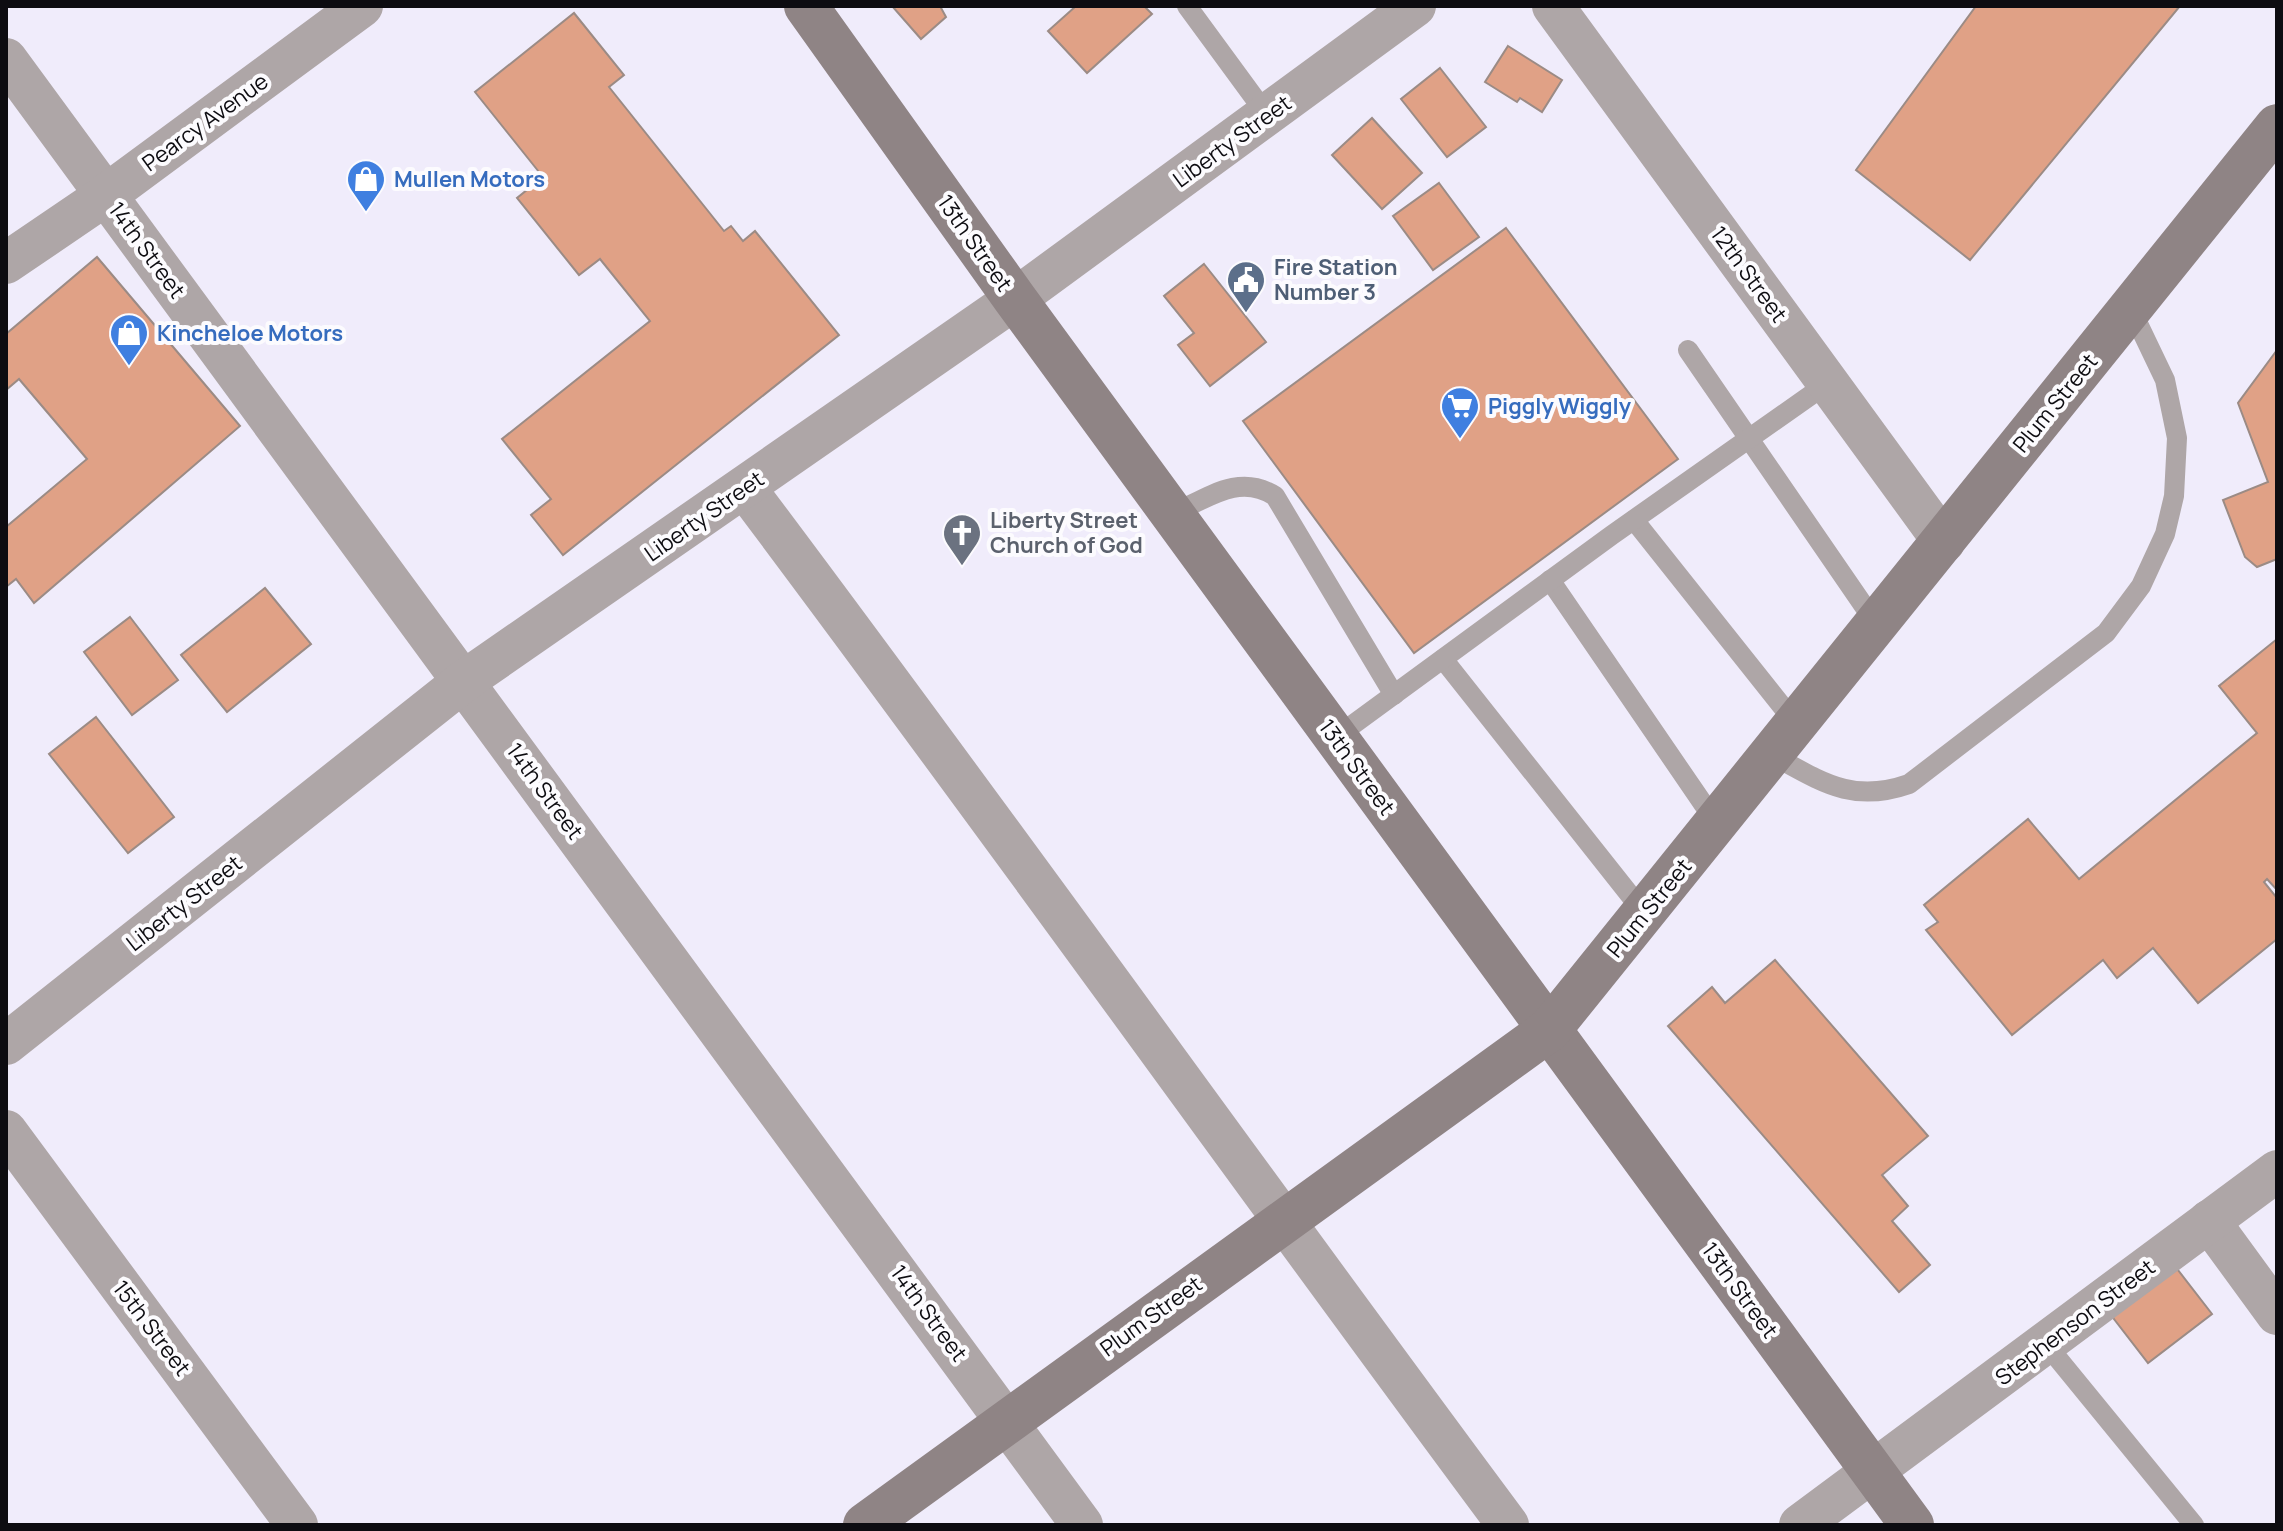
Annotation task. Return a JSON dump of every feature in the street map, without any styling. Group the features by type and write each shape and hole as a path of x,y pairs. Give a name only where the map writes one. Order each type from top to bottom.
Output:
{"street":[{"name":"Pearcy Avenue","path":"6,263 106,195 362,6"},
{"name":"13th Street","path":"806,6 1015,299 1912,1525"},
{"name":"Liberty Street","path":"6,1044 464,681 1015,299 1415,6"},
{"name":"12th Street","path":"1553,6 1944,542"},
{"name":"14th Street","path":"6,59 1082,1525"},
{"name":"Plum Street","path":"865,1525 1549,1030 2277,126"},
{"path":"745,488 949,759 1282,1222 1508,1525"},
{"name":"15th Street","path":"6,1131 297,1525"},
{"name":"Stephenson Street","path":"1800,1525 2277,1171"},
{"path":"2209,1221 2277,1314"}],"lane":[{"path":"1187,6 1267,115"},
{"path":"1634,520 1784,740 1831,787 1858,793 1885,793 1909,784 2106,633 2141,586 2165,534 2174,496 2177,438 2165,380 2131,309"},
{"path":"1688,350 1877,625"},
{"path":"1336,737 1550,580 1828,383"},
{"path":"1172,514 1243,483 1263,488 1275,496 1394,695"},
{"path":"1550,580 1717,824"},
{"path":"1443,659 1645,914"},
{"path":"2046,1344 2194,1525"}],"building":[{"path":"892,6 940,6 946,17 921,39"},
{"path":"1076,6 1144,6 1152,14 1087,73 1048,31"},
{"path":"1976,6 2180,6 1970,260 1856,170"},
{"path":"574,13 624,75 609,87 724,231 731,226 743,241 755,231 839,335 563,555 531,515 551,499 502,439 650,321 600,259 579,275 517,198 543,177 475,92"},
{"path":"1508,46 1562,80 1542,112 1520,98 1517,102 1485,82"},
{"path":"1440,68 1486,127 1447,157 1401,99"},
{"path":"1372,118 1422,173 1382,209 1332,155"},
{"path":"1439,183 1479,237 1433,270 1393,216"},
{"name":"Piggly Wiggly","path":"1506,228 1678,459 1414,653 1243,421"},
{"path":"97,257 240,426 34,603 16,579 6,587 6,527 87,459 19,379 6,390 6,334"},
{"path":"1204,264 1266,342 1210,386 1178,345 1194,333 1164,296"},
{"path":"2277,350 2277,559 2257,567 2245,557 2223,500 2268,482 2238,403"},
{"path":"265,588 311,644 227,712 181,655"},
{"path":"130,617 178,680 132,715 84,652"},
{"path":"2277,639 2277,890 2267,879 2264,882 2277,898 2277,939 2198,1003 2153,948 2117,978 2103,960 2012,1035 1926,930 1938,922 1924,905 2028,819 2079,879 2257,733 2219,686"},
{"path":"96,717 174,817 128,853 49,754"},
{"path":"1775,960 1928,1136 1882,1175 1908,1206 1892,1221 1930,1265 1899,1292 1668,1026 1712,987 1725,1003"},
{"path":"2171,1261 2212,1314 2148,1363 2107,1310"}],"place":[{"name":"Mullen Motors","path":"366,213"},
{"name":"Fire Station Number 3","path":"1246,314"},
{"name":"Kincheloe Motors","path":"129,367"},
{"name":"Piggly Wiggly","path":"1460,440"},
{"name":"Liberty Street Church of God","path":"962,567"}]}
